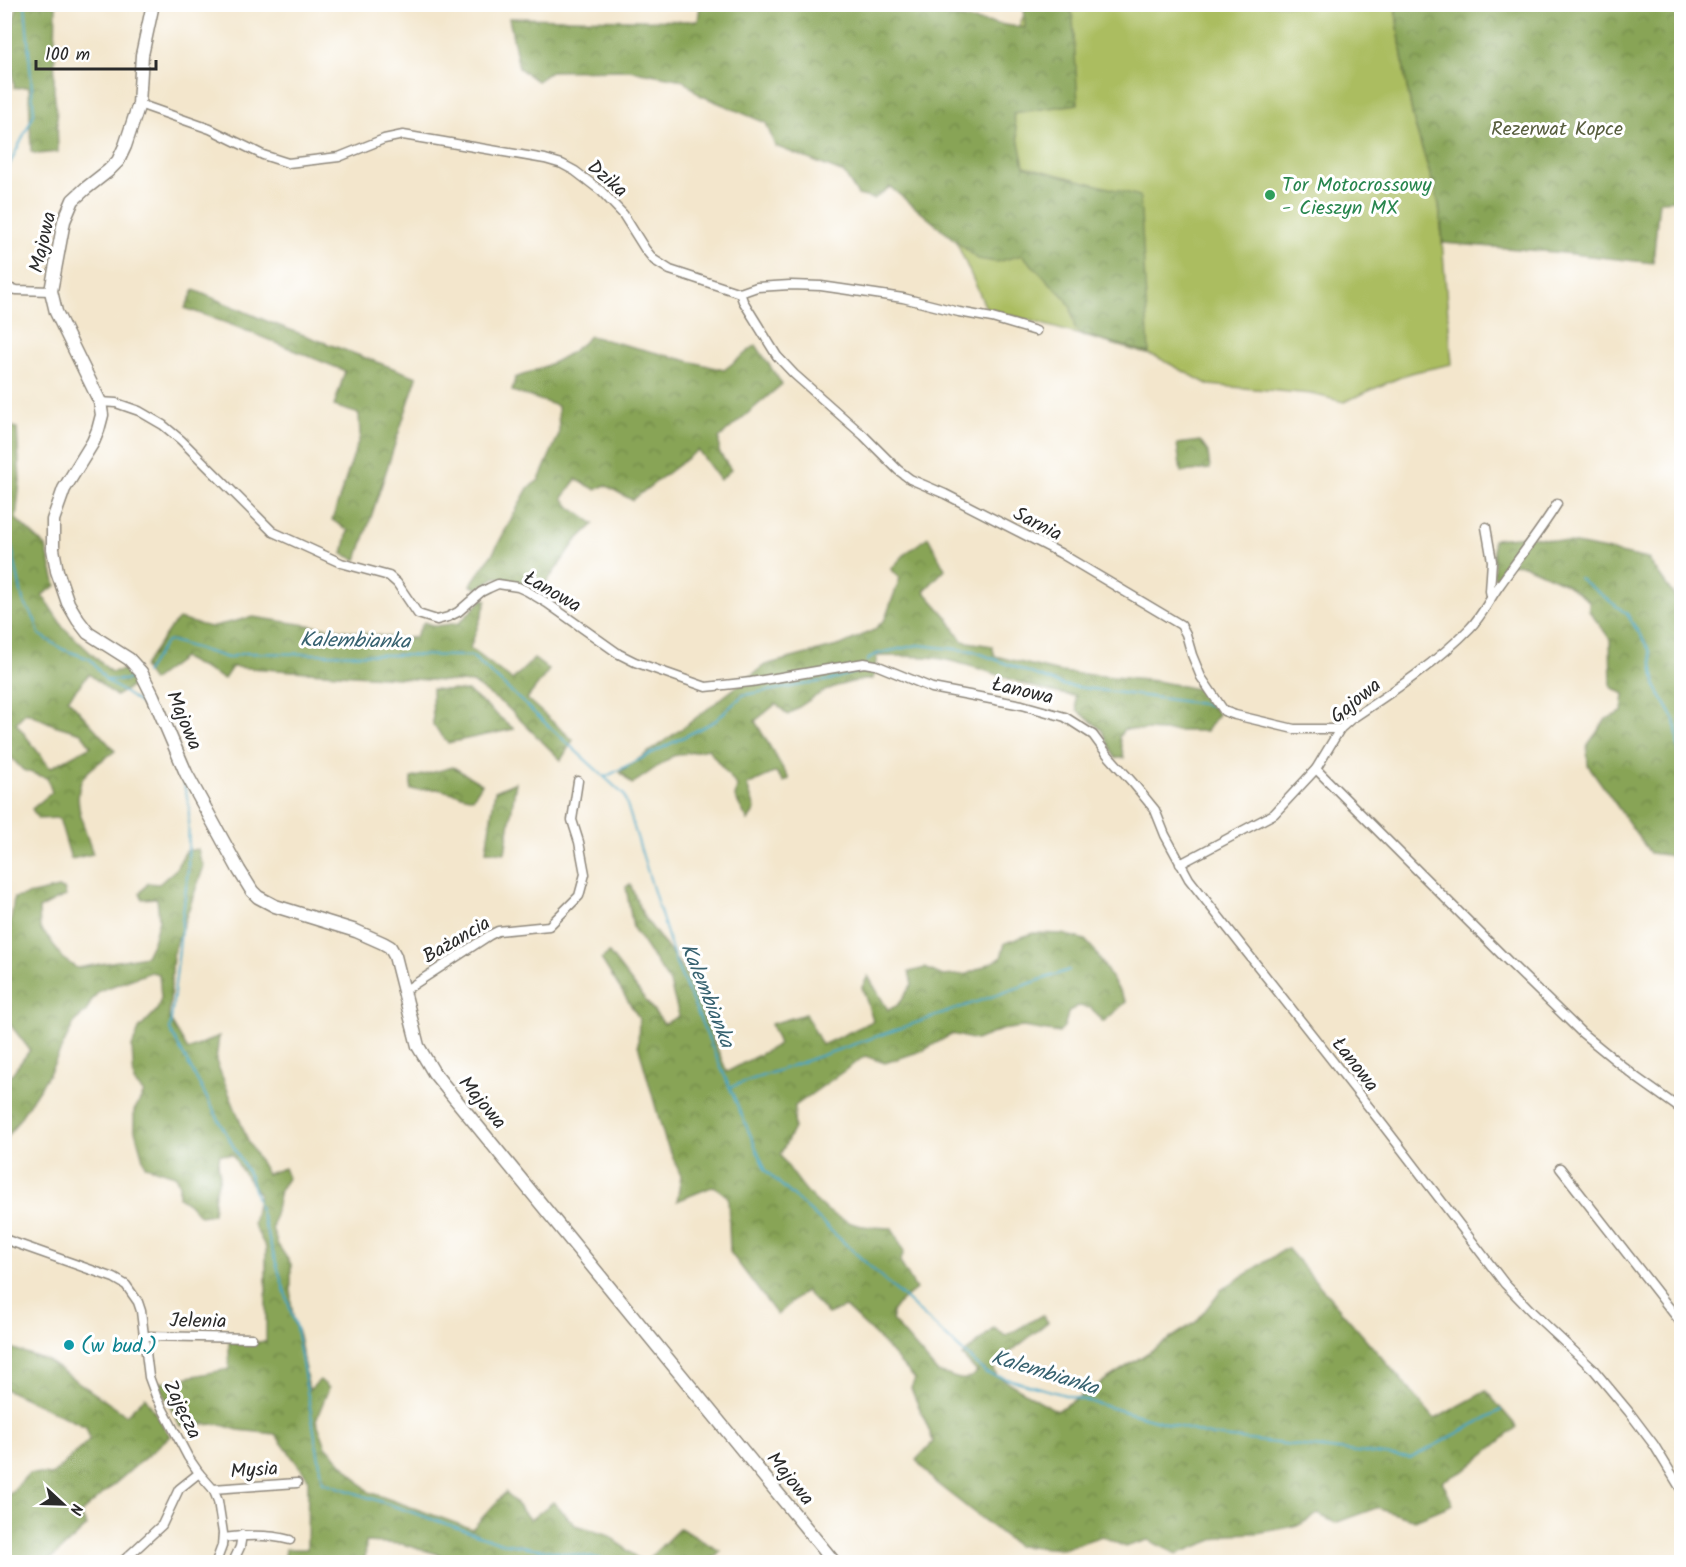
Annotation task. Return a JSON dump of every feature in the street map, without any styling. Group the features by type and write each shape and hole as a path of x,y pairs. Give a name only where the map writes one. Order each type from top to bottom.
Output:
{"street":[{"name":"Majowa","path":"153,4 142,55 139,104 125,146 118,161 73,201 64,221 51,291 56,312 100,402 102,415 93,442 64,489 53,520 53,549 57,571 69,603 88,633 129,659 143,674 186,773 252,891 275,906 356,931 390,947 395,956 418,1046 434,1073 834,1563"},
{"name":"Dzika","path":"139,104 210,129 263,155 288,163 339,157 384,139 403,135 511,152 562,164 601,190 623,214 654,260 670,270 740,292 757,287 821,286 903,298 992,318 1036,331"},
{"path":"4,288 51,291"},
{"name":"Sarnia","path":"740,292 743,301 777,356 898,470 1060,553 1181,625 1201,676 1224,711 1294,729 1340,729"},
{"name":"Łanowa","path":"100,402 139,411 163,425 273,532 341,563 389,576 397,583 418,614 437,620 448,617 458,612 480,592 498,584 507,585 527,591 619,654 705,687 864,663 876,665 932,688 1022,705 1065,717 1093,735 1155,810 1165,835 1189,879 1505,1284 1594,1370 1629,1412 1654,1445 1682,1491"},
{"path":"1491,596 1542,529 1557,504"},
{"name":"Gajowa","path":"1180,864 1274,814 1316,769 1340,729 1437,658 1479,619 1491,596 1492,561 1486,527"},
{"path":"1316,769 1582,1033 1637,1078 1682,1110"},
{"name":"Bażancia","path":"404,991 490,935 549,926 579,896 585,874 572,820 578,781"},
{"path":"1560,1168 1682,1324"},
{"name":"Zajęcza","path":"4,1239 106,1275 126,1285 138,1302 149,1377 156,1396 188,1456 213,1489 221,1514 223,1538 216,1563"},
{"name":"Jelenia","path":"144,1336 252,1338"},
{"path":"122,1563 162,1525 179,1489 199,1473"},
{"name":"Mysia","path":"213,1489 297,1483"},
{"path":"223,1538 242,1535 276,1536 290,1540"},
{"path":"233,1563 242,1535"}],"green space":[{"name":"Tor Motocrossowy - Cieszyn MX","path":"1029,4 1395,5 1414,122 1439,204 1452,364 1410,373 1344,402 1312,394 1209,385 1157,357 986,308 945,217"},
{"path":"18,5 56,5 54,90 58,152 38,154 31,152 29,87 14,88 12,35"},
{"path":"700,5 876,5 1025,28 1024,5 1069,5 1073,19 1078,104 1013,113 1024,166 1140,196 1149,353 1082,334 1075,329 1071,308 1066,299 1022,255 996,262 978,259 890,187 874,199 858,195 844,173 775,146 766,123 700,95 683,80 629,70 552,71 537,81 519,68 509,18 698,21"},
{"name":"Rezerwat Kopce","path":"1395,5 1681,5 1681,200 1659,201 1653,263 1443,243 1439,204 1414,122"},
{"path":"194,290 269,322 417,377 357,560 343,554 348,530 332,520 360,436 359,414 334,406 345,371 185,308"},
{"path":"590,336 724,370 756,345 782,384 719,438 719,452 731,470 720,480 698,450 632,500 605,485 596,490 576,479 563,498 570,507 594,524 576,541 544,586 519,584 496,577 477,589 470,585 493,553 528,488 539,480 559,434 558,406 512,391 515,378 564,356"},
{"path":"4,424 17,428 20,481 16,519 46,547 56,586 42,595 63,627 111,672 129,669 139,682 116,696 89,674 68,699 115,751 86,774 81,782 78,802 93,854 71,859 59,818 38,819 32,809 52,792 47,778 23,770 5,751","holes":["26,712 54,725 81,733 91,746 50,768 16,723"]},
{"path":"1200,441 1208,452 1210,469 1181,472 1177,444"},
{"path":"1528,536 1648,559 1680,604 1682,610 1681,864 1673,856 1650,853 1588,765 1587,746 1606,719 1622,712 1624,694 1611,687 1610,639 1589,611 1589,601 1562,582 1524,565 1508,564 1498,578 1494,577 1493,539"},
{"path":"928,537 945,569 924,591 947,617 962,641 992,646 995,656 1060,672 1157,681 1202,690 1218,714 1206,731 1124,729 1119,737 1124,758 1115,758 1102,730 1077,710 1075,696 1041,689 975,667 941,659 877,656 873,679 837,686 788,715 776,704 755,721 789,779 784,782 776,772 747,785 755,809 748,821 735,797 737,786 708,749 673,756 632,784 620,772 765,665 841,645 874,630 885,619 900,578 891,569 906,553"},
{"path":"483,599 487,600 470,648 512,680 534,659 549,670 527,699 573,740 561,760 507,707 473,683 232,667 224,679 183,658 152,681 143,667 179,619 210,627 253,617 403,639 415,637 424,622 435,626 459,623"},
{"path":"432,689 468,691 514,729 448,743 433,725"},
{"path":"453,767 482,784 473,798 437,789 411,790 411,778"},
{"path":"516,782 505,853 486,851 495,791"},
{"path":"198,849 204,866 173,954 169,1018 188,1050 219,1036 216,1061 248,1141 267,1174 284,1168 288,1178 280,1190 272,1228 278,1245 291,1264 291,1301 294,1323 299,1335 309,1390 320,1380 329,1388 316,1420 326,1446 369,1492 472,1529 506,1492 530,1520 553,1502 575,1525 607,1534 642,1562 445,1562 445,1556 402,1544 366,1542 365,1562 284,1562 286,1549 307,1549 308,1478 275,1434 238,1430 218,1424 180,1426 158,1383 229,1369 229,1341 266,1342 266,1248 253,1224 259,1194 233,1155 220,1154 218,1164 220,1176 215,1193 213,1214 200,1216 179,1197 179,1185 175,1175 145,1166 134,1127 134,1111 144,1093 134,1082 132,1047 139,1029 157,1010 161,998 159,974 151,972 99,991 86,1012 75,1021 49,1074 5,1141 5,1075 11,1075 30,1050 5,1018 4,927 11,920 14,898 58,888 64,889 66,896 39,909 40,929 62,958 77,968 146,956 153,942 159,919 157,898 142,899 140,893 148,883 159,884 175,870 186,851"},
{"path":"630,884 644,917 684,970 727,1072 779,1044 771,1024 806,1014 822,1045 873,1021 862,987 868,976 888,1010 898,1005 912,984 909,972 925,968 943,976 968,974 1001,958 1005,943 1033,933 1062,934 1085,940 1095,951 1126,1002 1103,1022 1091,1008 1078,1006 1069,1011 1064,1027 1059,1033 1023,1027 1001,1030 976,1040 952,1034 924,1050 885,1063 865,1056 795,1106 794,1128 780,1155 811,1196 830,1212 858,1225 892,1228 904,1252 900,1262 916,1289 898,1304 892,1312 892,1320 938,1373 958,1379 967,1379 977,1372 962,1356 994,1328 1006,1336 1042,1315 1048,1322 993,1366 997,1376 1057,1411 1196,1322 1221,1290 1287,1248 1435,1419 1486,1391 1517,1427 1464,1471 1442,1481 1453,1504 1415,1520 1376,1508 1335,1523 1318,1514 1299,1525 1257,1533 1229,1534 1177,1554 1148,1540 1125,1547 1102,1536 1063,1549 1017,1546 936,1483 916,1460 933,1442 911,1388 915,1379 878,1338 845,1307 828,1314 805,1291 777,1315 730,1252 728,1197 714,1186 677,1201 681,1176 665,1140 638,1045 639,1018 601,959 609,953 664,1024 679,1016 670,983 633,928 626,887"},
{"path":"5,1346 46,1360 126,1415 145,1397 170,1436 80,1514 87,1526 48,1562 5,1562 5,1499 29,1473 52,1475 90,1439 86,1427 5,1389"},
{"path":"680,1528 720,1551 711,1562 645,1562"}],"waterway":[{"name":"Kalembianka","path":"4,176 34,114 25,4"},
{"name":"Kalembianka","path":"4,511 23,601 35,620 39,634 62,649 90,659 106,680 138,677"},
{"path":"1579,578 1627,614 1650,651 1656,688 1675,720 1682,776"},
{"name":"Kalembianka","path":"145,673 166,642 172,641 228,658 244,653 472,656 624,795 677,966 766,1171 986,1373 1213,1436 1411,1458 1501,1410"},
{"path":"867,661 880,653 918,645 973,651 1062,685 1218,706"},
{"path":"605,777 715,721 743,695 830,680 863,670 865,666"},
{"path":"106,680 147,708 158,720"},
{"path":"171,753 176,764"},
{"path":"178,769 189,805 188,869 170,1030 250,1177 296,1328 323,1482 502,1543 621,1562"},
{"path":"730,1087 1069,970"}],"place":[{"name":"Tor Motocrossowy - Cieszyn MX","path":"1270,195"},
{"name":"(w bud.)","path":"69,1345"}]}
